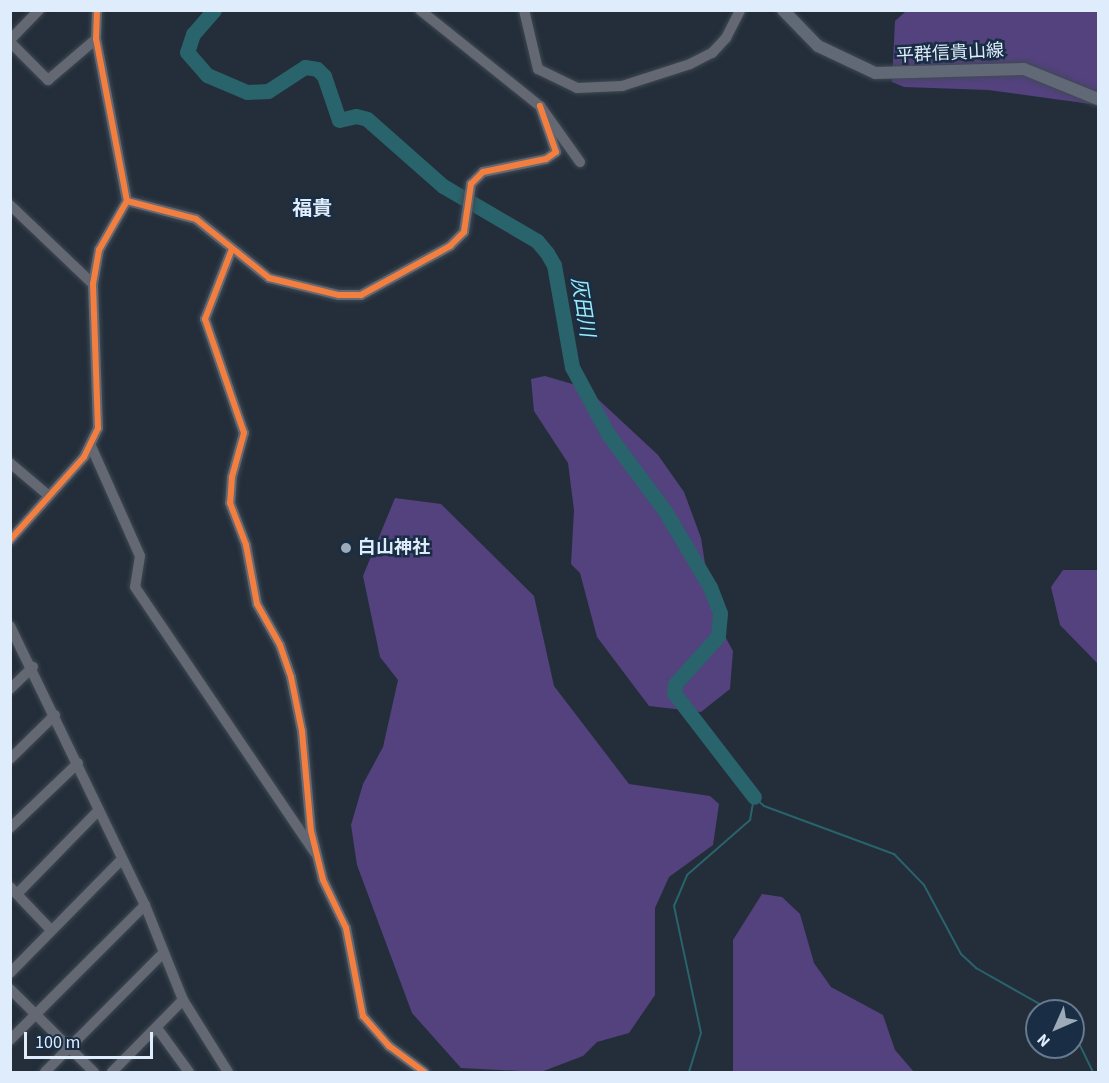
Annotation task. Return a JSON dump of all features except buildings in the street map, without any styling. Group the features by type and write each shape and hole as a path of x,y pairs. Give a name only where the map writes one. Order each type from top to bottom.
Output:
{"main road":[{"name":"平群信貴山線","path":"783,10 818,46 875,73 910,75 976,67 1024,69 1094,95"}],"street":[{"path":"39,10 10,41 48,80 96,39"},
{"path":"10,540 91,446 99,412 93,284 99,250 127,201 96,39 97,10"},
{"path":"420,10 540,106 580,162"},
{"path":"524,10 538,69 577,88 622,86 690,64 712,53 726,38 740,10"},
{"path":"127,201 196,219 269,278 339,295 361,295 450,246 464,232 471,184 483,172 546,159 556,152 540,106"},
{"path":"10,205 93,284"},
{"path":"232,249 205,319 244,433 232,477 230,503 246,545 257,604 280,645 291,677 323,879 346,928 368,1025 424,1072"},
{"path":"91,446 140,556 135,587 208,690 270,792 319,858"},
{"path":"10,463 48,495"},
{"path":"10,626 33,667 145,905 162,954 183,1000 228,1072"},
{"path":"10,689 33,667"},
{"path":"10,759 55,715"},
{"path":"10,828 78,763"},
{"path":"51,930 14,891 99,810"},
{"path":"10,973 122,859"},
{"path":"10,1040 145,905"},
{"path":"45,1072 162,954"},
{"path":"10,989 94,1072"},
{"path":"112,1072 183,1000"},
{"path":"157,1028 187,1072"}],"shaded area":[{"path":"906,11 1098,11 1098,105 988,90 904,87 892,82 895,21"},
{"path":"545,376 586,388 658,455 684,492 701,538 713,614 733,651 730,689 701,712 649,706 597,637 580,573 571,564 574,510 568,463 534,411 531,379"},
{"path":"395,498 441,504 534,596 554,686 629,784 710,796 719,804 713,845 669,877 655,908 655,995 629,1033 597,1042 583,1056 541,1072 461,1068 412,1013 357,865 351,825 363,784 383,747 398,680 380,657 363,576"},
{"path":"1063,570 1098,570 1098,664 1060,625 1051,587"},
{"path":"762,894 782,897 800,914 814,963 831,987 883,1015 895,1050 914,1072 733,1072 733,940"}],"waterway":[{"name":"灰田川","path":"214,10 193,34 187,52 207,75 247,92 268,91 305,67 317,69 324,76 339,120 356,116 367,119 443,186 537,241 547,253 554,265 572,367 608,434 665,511 710,587 720,613 718,636 675,684 674,693 754,797"},
{"path":"754,797 764,806 894,854 924,885 961,954 976,968 1031,999"},
{"path":"689,1072 701,1033 674,906 687,875 750,820 754,797"},
{"path":"1085,1056 1093,1072"}],"cycle path":[{"path":"10,540 84,457 98,428 93,284 99,250 127,201 96,39 97,10"},
{"path":"127,201 196,219 269,278 339,295 361,295 450,246 464,232 471,184 483,172 546,159 556,152 540,106"},
{"path":"232,249 205,319 244,433 232,477 230,503 246,545 257,604 280,645 291,677 302,731 311,831 323,880 346,928 363,1016 389,1046 424,1072"}],"place":[{"name":"白山神社","path":"346,548"}],"district":[{"name":"福貴","path":"312,209"}]}
